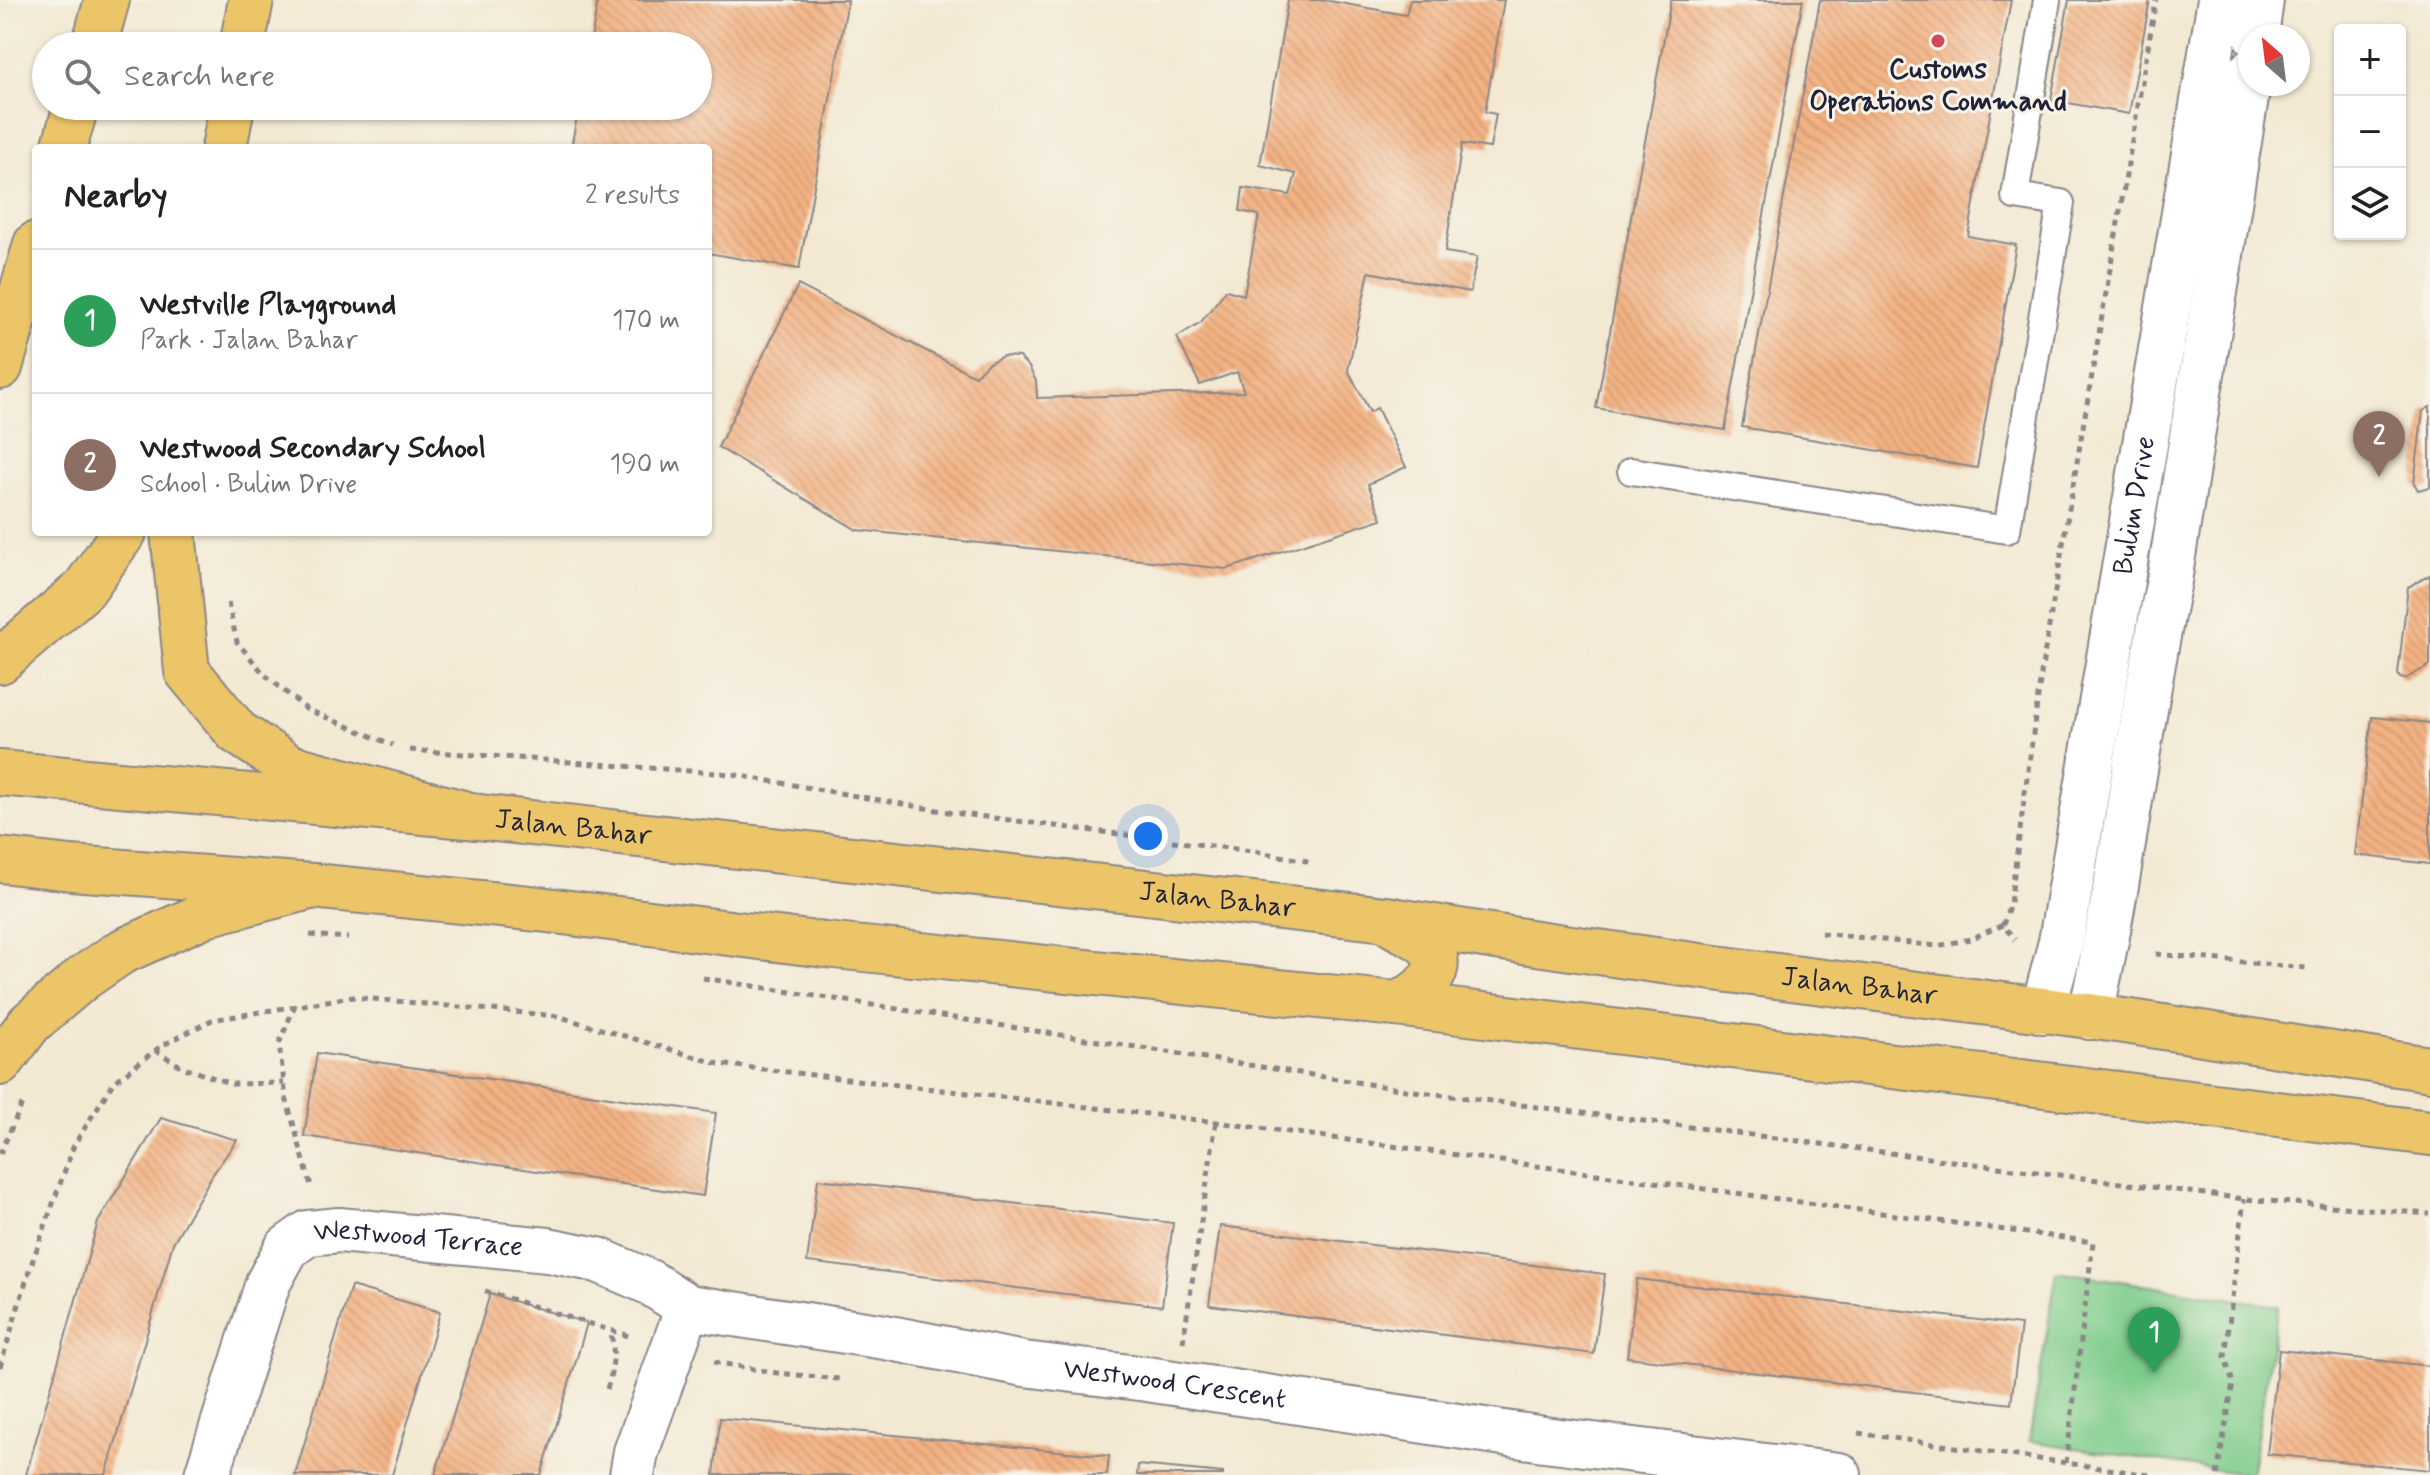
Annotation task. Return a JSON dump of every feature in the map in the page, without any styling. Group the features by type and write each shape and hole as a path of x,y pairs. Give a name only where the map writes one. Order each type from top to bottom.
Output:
{"main road":[{"path":"98,32 107,0"},
{"path":"245,32 251,0"},
{"path":"65,144 72,120"},
{"path":"225,144 229,120"},
{"path":"0,367 32,258"},
{"path":"0,661 84,589 121,536"},
{"path":"173,536 187,671 237,732 290,767 478,817"},
{"name":"Jalan Bahar","path":"0,773 478,817 1386,919 1489,937 2090,1017 2430,1069"},
{"path":"0,860 313,886 539,909 825,945 1396,1004 2430,1133"},
{"path":"16,1077 30,1023 83,978 121,952 206,914 313,886"},
{"path":"1386,919 1417,936 1434,955 1433,976 1428,983 1418,994 1396,1004"}],"street":[{"name":"Bulim Drive","path":"2043,1011 2061,942 2220,0"},
{"path":"2258,24 2261,0"},
{"name":"Bulim Drive","path":"2090,1017 2107,945 2157,637 2169,581 2246,96"},
{"name":"Westwood Terrace","path":"207,1475 268,1283 287,1248 308,1233 339,1230 548,1250 598,1260 649,1282 688,1307"},
{"path":"632,1475 636,1452 688,1307"},
{"name":"Westwood Crescent","path":"688,1307 885,1337 1024,1364 1147,1379 1544,1439 1839,1475"}],"lane":[{"path":"1631,471 2007,530 2061,203 2015,196 2047,0"}],"path":[{"path":"1808,932 1937,946 1970,939 2003,925 2010,904 2042,667 2156,0"},
{"path":"228,601 237,642 264,674 306,709 404,749 730,774 954,813 1259,852 1320,864"},
{"path":"2003,925 2016,940"},
{"path":"305,935 350,938"},
{"path":"2156,954 2306,968"},
{"path":"688,976 1406,1090 2244,1199 2430,1214"},
{"path":"0,1367 30,1268 74,1145 113,1083 155,1050 212,1020 351,997 557,1016 719,1064 1216,1122 2093,1242 2066,1463"},
{"path":"295,1005 279,1044 284,1083 314,1195"},
{"path":"155,1050 182,1067 232,1084 284,1083"},
{"path":"0,1154 23,1102 16,1077"},
{"path":"1183,1344 1216,1122"},
{"path":"2217,1475 2233,1383 2225,1357 2244,1199"},
{"path":"476,1289 674,1351"},
{"path":"606,1393 614,1357 610,1330"}],"green space":[{"path":"2057,1271 2278,1306 2251,1475 2029,1441"}],"building":[{"path":"598,0 848,0 799,269 712,254 712,144 572,144 576,120 712,120 712,32 592,32"},
{"path":"1288,0 1324,0 1406,15 1410,0 1504,0 1485,112 1496,114 1490,148 1462,144 1445,252 1477,257 1470,292 1369,272 1348,370 1370,412 1377,408 1406,467 1368,484 1382,519 1227,569 857,530 718,447 798,285 975,376 988,363 1003,356 1019,357 1036,381 1037,398 1244,392 1237,372 1200,385 1177,337 1201,322 1226,290 1244,295 1259,215 1240,211 1243,188 1290,195 1296,174 1260,165"},
{"path":"1671,0 1803,0 1725,430 1596,408"},
{"path":"1820,0 2011,0 1968,236 2016,245 1977,468 1742,427"},
{"path":"2069,0 2150,0 2129,114 2051,100"},
{"path":"2430,407 2430,487 2418,490 2414,483 2423,411"},
{"path":"2430,575 2430,665 2405,679 2400,678 2408,587"},
{"path":"2372,717 2430,723 2430,864 2355,855"},
{"path":"317,1053 716,1113 703,1196 304,1136"},
{"path":"161,1118 237,1140 213,1174 173,1243 106,1475 26,1475 98,1222"},
{"path":"818,1179 1173,1223 1162,1306 807,1262"},
{"path":"1220,1226 1605,1274 1594,1354 1209,1305"},
{"path":"1637,1279 2021,1325 2011,1404 1627,1357"},
{"path":"351,1286 440,1312 429,1351 392,1475 295,1475"},
{"path":"490,1294 587,1323 576,1361 541,1475 435,1475"},
{"path":"2279,1350 2430,1366 2430,1470 2267,1454"},
{"path":"720,1418 1109,1456 1107,1475 714,1475"},
{"path":"1138,1465 1223,1473 1223,1475 1137,1475"}],"place":[{"name":"Customs Operations Command","path":"1938,41"},
{"name":"Westwood Secondary School","path":"2379,477"},
{"name":"Westville Playground","path":"2154,1373"}]}
